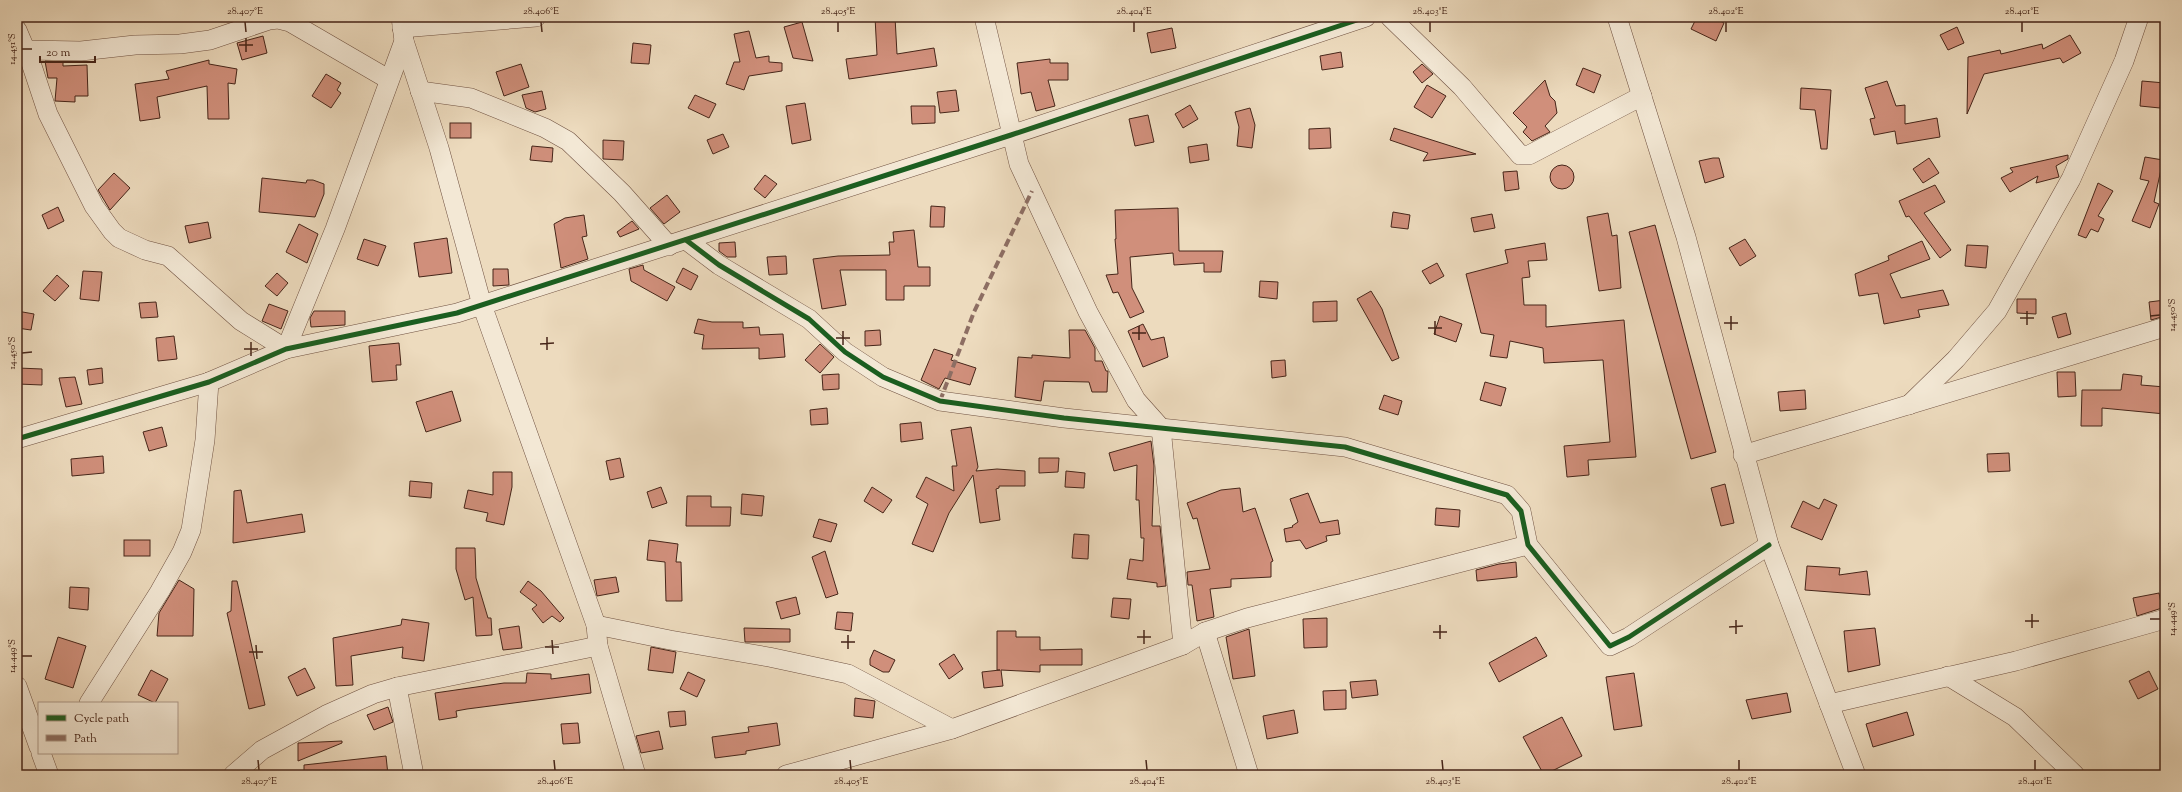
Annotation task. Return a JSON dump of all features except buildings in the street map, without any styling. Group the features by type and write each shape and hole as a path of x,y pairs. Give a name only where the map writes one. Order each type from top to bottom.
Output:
{"street":[{"path":"402,29 536,17"},
{"path":"984,17 1019,164 1088,312 1136,400 1161,428 1183,645"},
{"path":"17,439 209,382 286,349 458,313 482,304 677,243 1011,135 1366,17"},
{"path":"1390,17 1462,87 1520,156 1529,155 1642,96"},
{"path":"1617,17 1686,237 1743,455 1769,544 1856,775"},
{"path":"1909,405 1956,359 1996,311 2071,179 2124,61 2139,17"},
{"path":"26,50 81,51 135,45 180,44 210,40 258,23 278,19 290,22 388,79"},
{"path":"286,349 335,229 388,79 402,29"},
{"path":"402,29 420,91 439,148 482,304 596,625 598,646 636,775"},
{"path":"17,30 26,50 48,114 94,206 112,231 119,238 145,250 168,256 242,321 286,349"},
{"path":"420,91 471,98 538,126 568,141 677,243 719,265 809,319 845,352 883,377 940,401 1064,418 1345,447 1507,495 1521,511 1528,544 1610,646 1629,637 1769,544"},
{"path":"1743,455 2165,327"},
{"path":"90,702 160,592 182,552 191,530 205,440 209,382"},
{"path":"786,775 952,729 1183,645 1205,632 1247,618 1528,544"},
{"path":"1829,704 2016,660 2165,619"},
{"path":"596,625 670,640 769,657 848,674 952,729"},
{"path":"1205,632 1249,775"},
{"path":"233,775 262,750 326,715 373,694 397,687 598,646"},
{"path":"1948,676 2015,717 2075,775"},
{"path":"17,686 38,744"},
{"path":"397,687 414,775"},
{"path":"46,766 56,754"}],"marked path":[{"path":"940,401 974,312 1032,191"}],"cycle path":[{"path":"17,439 209,382 286,349 457,313 1011,135 1366,17"},
{"path":"686,240 719,265 809,319 845,352 883,377 940,401 1064,418 1345,447 1507,495 1521,511 1528,545 1610,646 1629,637 1769,545"}]}
